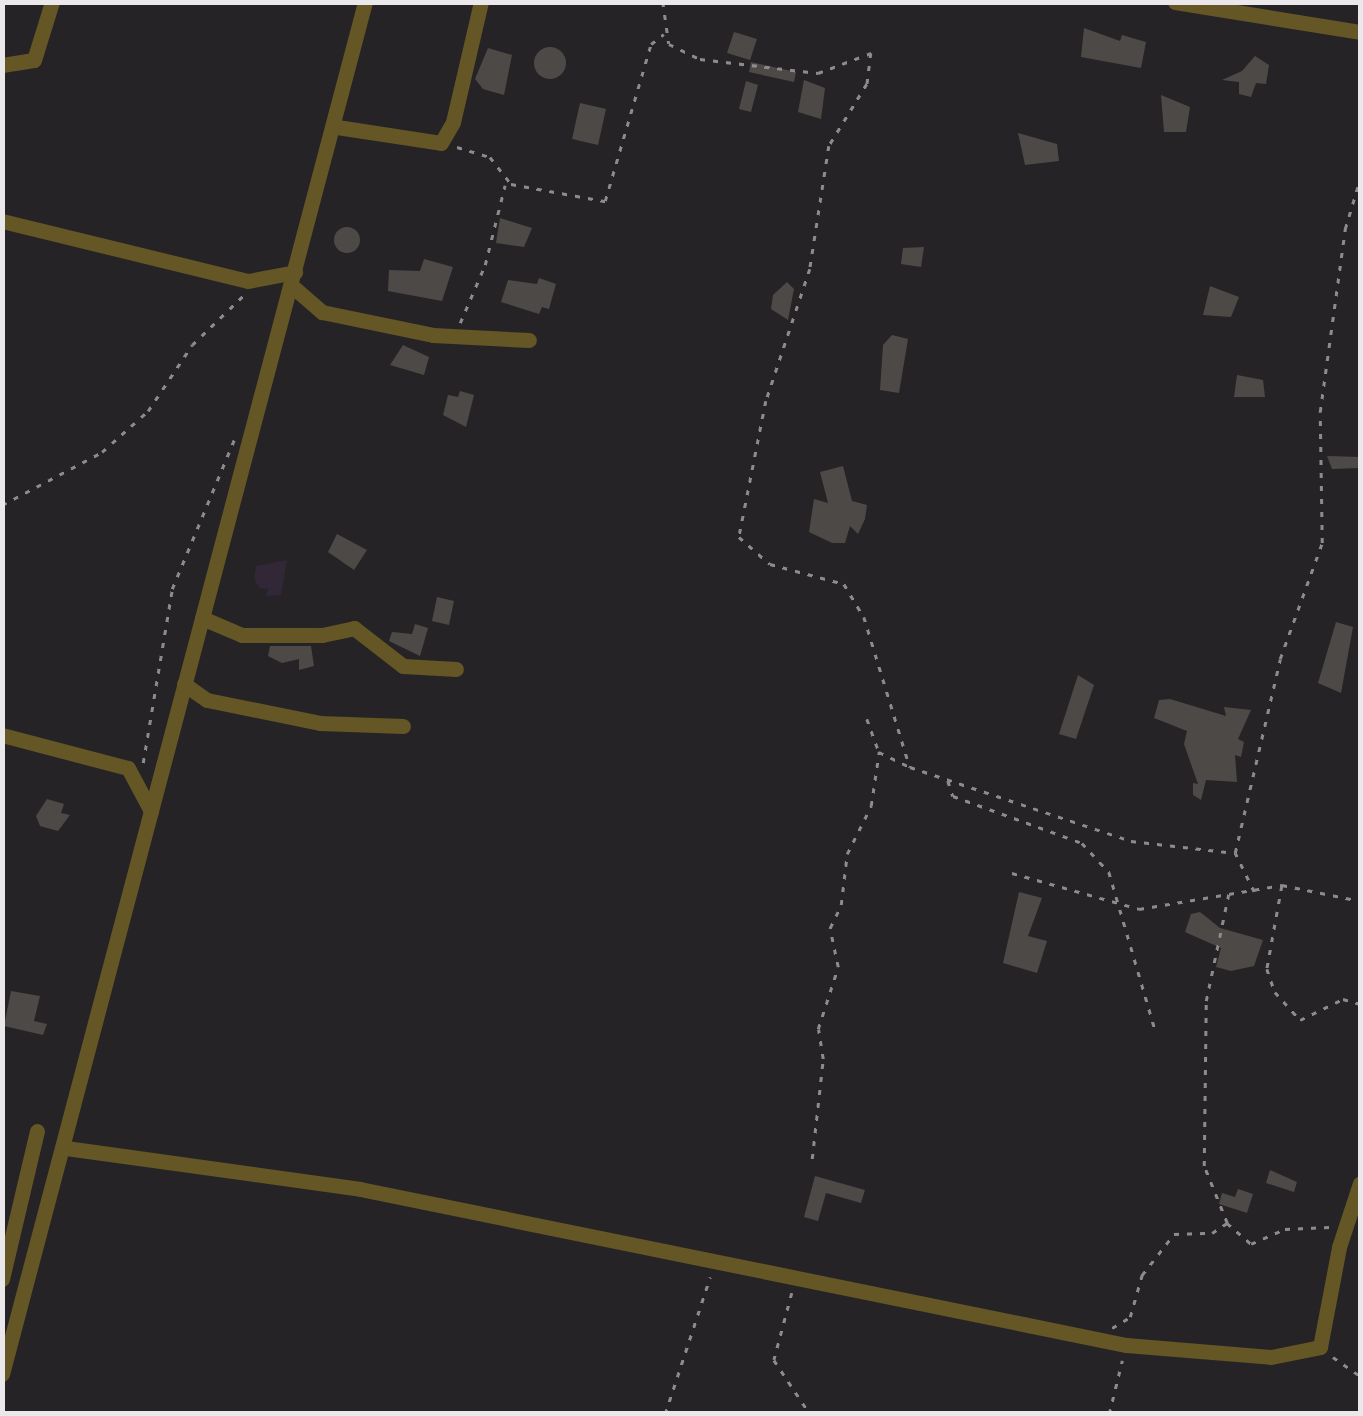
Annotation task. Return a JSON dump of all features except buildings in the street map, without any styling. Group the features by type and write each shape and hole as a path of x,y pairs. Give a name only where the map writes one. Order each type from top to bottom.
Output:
{"street":[{"path":"2,65 34,60 52,2"},
{"path":"2,1374 66,1148 251,423 337,127 365,2"},
{"path":"337,127 441,142 452,122 482,2"},
{"path":"1176,2 1360,32"},
{"path":"2,221 248,281 294,279"},
{"path":"294,279 322,312 452,337 529,340"},
{"path":"202,618 242,635 322,636 354,628 403,666 456,669"},
{"path":"184,684 207,700 320,723 403,726"},
{"path":"2,735 128,768 151,810"},
{"path":"2,1279 38,1131"},
{"path":"66,1148 360,1188 794,1282 1126,1345 1271,1358 1320,1347 1360,1183"}],"path":[{"path":"663,2 664,34 681,54 700,59 818,73 871,52 867,84 829,146 810,269 766,401 740,536 770,564 844,584 864,617 910,767"},
{"path":"441,142 490,157 506,182 604,201 652,44 664,34"},
{"path":"1254,892 1235,853 1280,659 1322,544 1320,412 1345,230 1360,178"},
{"path":"452,337 479,284 506,182"},
{"path":"2,504 65,467 91,460 148,410 192,345 241,301 248,281"},
{"path":"137,782 150,742 172,589 230,443 251,423"},
{"path":"812,1160 823,1059 818,1030 838,967 830,928 841,905 848,854 872,806 879,752 866,719"},
{"path":"879,752 910,767 1131,841 1235,853"},
{"path":"948,779 954,796 1082,843 1109,872 1114,905 1155,1029"},
{"path":"1012,873 1114,905 1156,908 1229,890 1254,892 1282,884 1360,901"},
{"path":"1282,884 1267,969 1275,992 1300,1020 1342,1000 1360,1004"},
{"path":"1229,890 1206,1000 1204,1166 1228,1223 1251,1244 1285,1230 1346,1228"},
{"path":"1093,1339 1130,1317 1142,1274 1174,1234 1212,1233 1228,1223"},
{"path":"665,1414 715,1264"},
{"path":"794,1282 774,1360 810,1414"},
{"path":"1109,1414 1126,1345"},
{"path":"1320,1347 1360,1376"}],"shaded area":[{"path":"287,560 281,595 266,596 268,589 259,588 254,578 256,566"}]}
